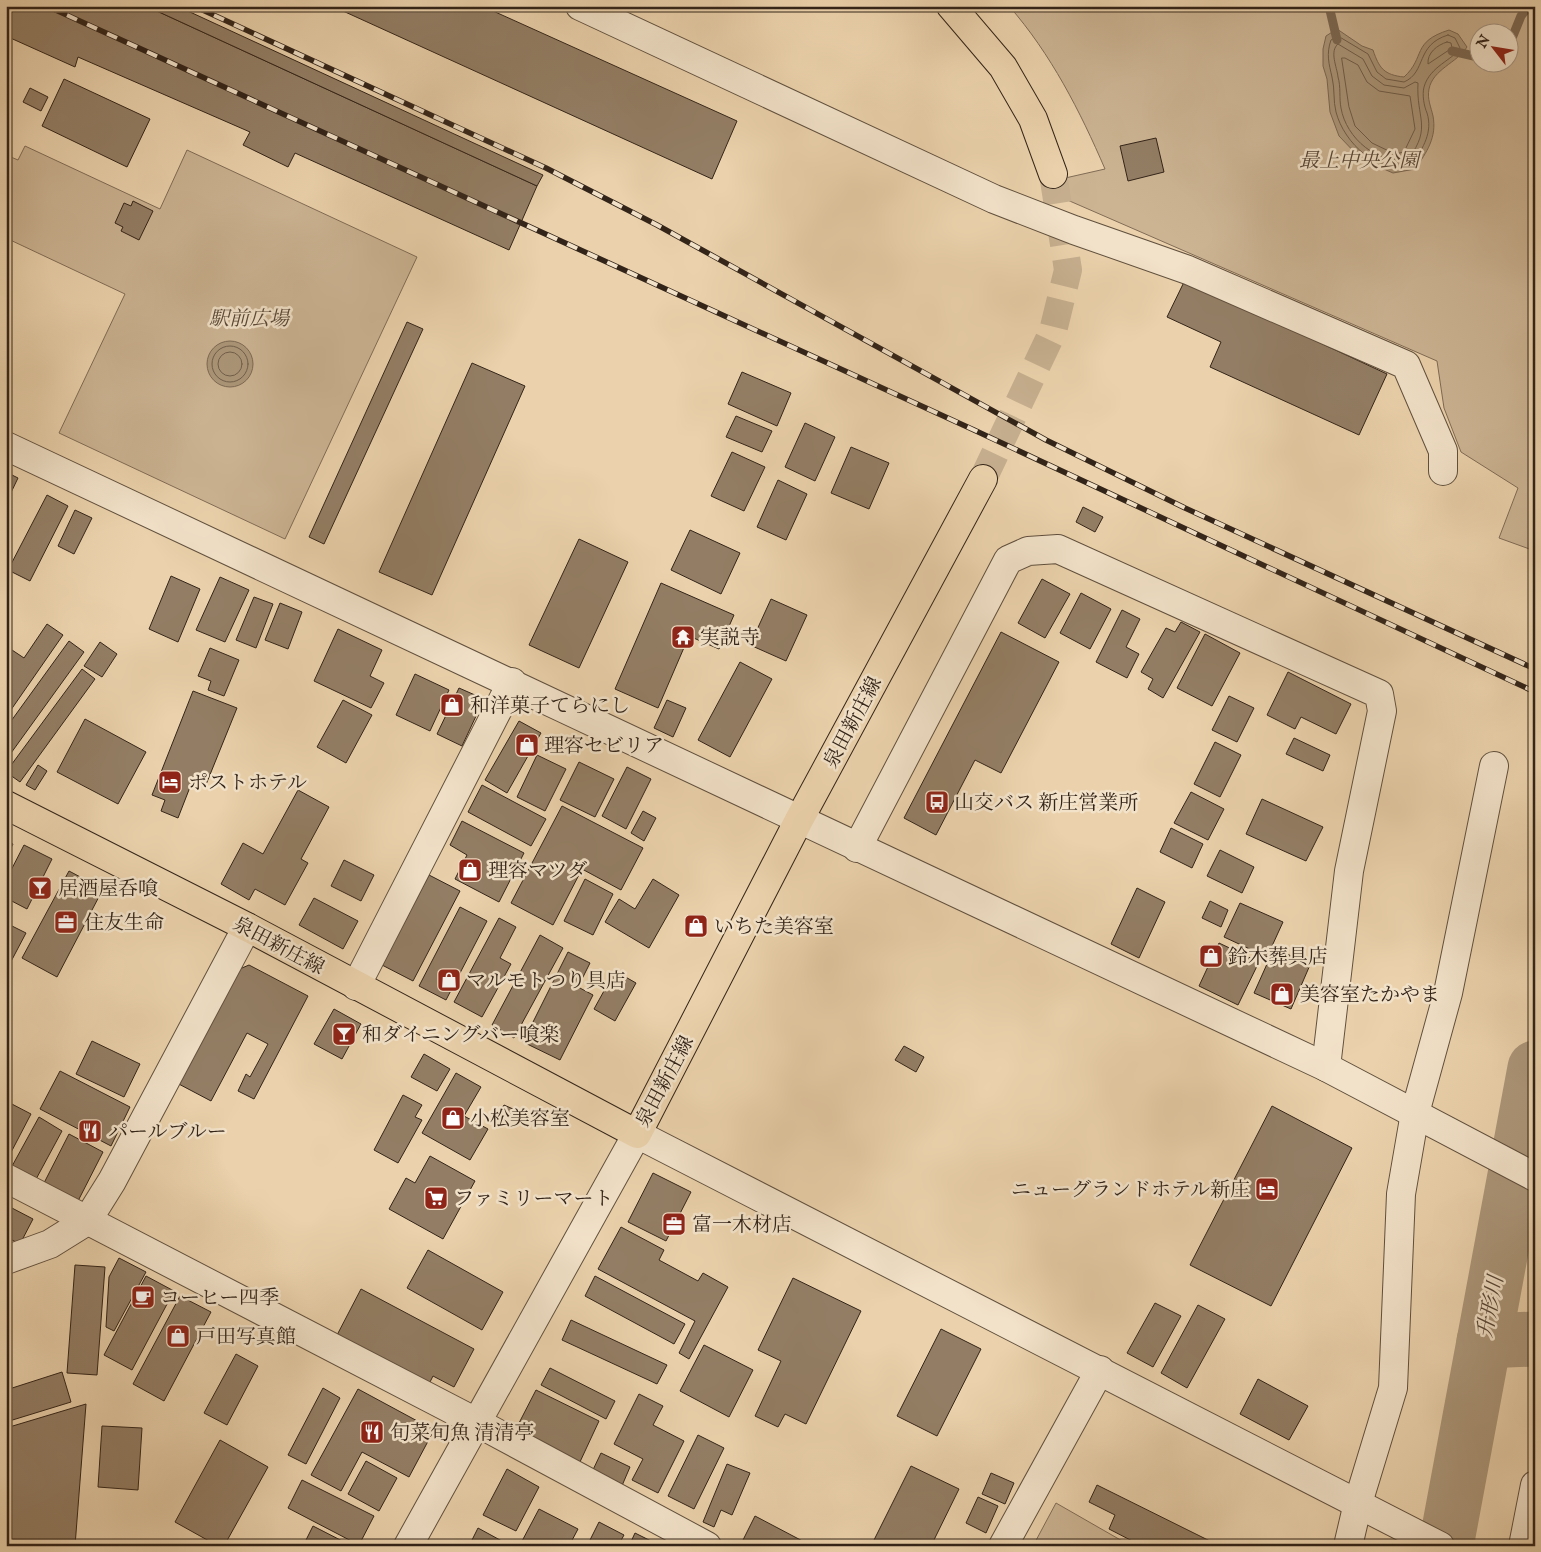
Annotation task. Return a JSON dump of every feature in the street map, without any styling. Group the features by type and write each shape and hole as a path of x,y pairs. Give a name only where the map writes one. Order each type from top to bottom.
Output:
{"main road":[{"path":"951,6 1003,68 1033,119 1054,174"},
{"name":"泉田新庄線","path":"6,805 247,927 637,1134 799,820 982,479"}],"street":[{"path":"580,6 994,199 1074,230 1188,270 1406,366 1443,451 1443,471"},
{"path":"6,446 512,682 857,848 1080,950 1326,1067 1415,1112 1440,1129 1535,1177"},
{"path":"857,848 1008,560 1028,551 1058,549 1379,694 1382,711 1349,871 1326,1067"},
{"path":"356,986 512,682"},
{"path":"1348,1546 1358,1503 1393,1388 1401,1194 1415,1112 1448,993 1494,766"},
{"path":"6,1260 50,1244 87,1221 112,1181 247,927"},
{"path":"408,1546 637,1134 1440,1546"},
{"path":"6,1178 478,1423 707,1546"},
{"path":"1003,1546 1100,1370"},
{"path":"1523,1546 1535,1485"}],"green space":[{"name":"最上中央公園","path":"1009,6 1535,6 1535,551 1499,538 1518,488 1461,452 1444,408 1437,361 1049,192 1052,181 1105,169 1075,105 1038,44"},
{"name":"駅前広場","path":"25,146 160,209 187,150 417,257 285,539 59,433 125,294 6,238 6,155 18,160"},
{"path":"1056,1503 1131,1546 1033,1546"}],"water":[{"path":"1337,29 1362,46 1373,50 1383,70 1404,77 1411,70 1424,45 1437,35 1449,30 1458,34 1467,47 1463,53 1440,71 1431,82 1428,96 1433,116 1434,131 1427,150 1415,169 1393,173 1361,159 1339,136 1330,112 1327,79 1323,66 1323,49 1326,36"},
{"path":"226,341 234,341 243,345 249,351 253,364 249,377 243,383 234,387 226,387 217,383 211,377 207,368 207,360 211,351 217,345"}],"building":[{"path":"6,6 146,6 537,186 509,250 295,153 288,167 243,145 250,132 78,57 75,67 6,36"},
{"path":"146,6 177,6 543,175 537,186"},
{"path":"332,6 482,6 737,121 712,179"},
{"path":"64,79 150,119 127,167 42,126"},
{"path":"30,88 48,97 41,111 23,102"},
{"path":"1156,138 1164,172 1128,181 1120,146"},
{"path":"133,201 153,211 139,240 121,231 123,227 115,223 124,203 131,206"},
{"path":"1185,280 1387,374 1359,435 1210,367 1221,342 1167,317"},
{"path":"407,322 423,329 324,544 309,537"},
{"path":"472,363 525,386 432,595 379,572"},
{"path":"742,372 791,393 777,426 728,404"},
{"path":"736,416 772,431 762,452 726,437"},
{"path":"805,423 835,437 815,481 785,467"},
{"path":"851,447 889,463 869,509 831,493"},
{"path":"732,452 765,467 744,511 711,496"},
{"path":"6,472 18,478 6,503"},
{"path":"778,480 807,494 786,540 757,527"},
{"path":"47,495 68,506 30,581 8,570"},
{"path":"1083,507 1103,517 1095,532 1076,522"},
{"path":"75,510 92,518 74,554 58,546"},
{"path":"690,530 740,553 721,594 671,570"},
{"path":"579,539 628,562 579,668 529,645"},
{"path":"171,576 200,589 178,642 149,629"},
{"path":"220,577 249,590 225,642 196,630"},
{"path":"1042,579 1070,594 1045,638 1018,623"},
{"path":"661,583 734,615 719,649 689,636 658,708 615,689"},
{"path":"1081,593 1111,609 1090,649 1060,633"},
{"path":"254,597 273,604 256,648 236,640"},
{"path":"771,599 807,615 786,661 750,645"},
{"path":"280,603 302,612 288,649 265,640"},
{"path":"1122,610 1140,619 1126,647 1139,654 1127,678 1096,662"},
{"path":"1181,622 1200,632 1163,698 1148,689 1153,679 1141,672 1166,628 1175,632"},
{"path":"47,624 63,635 6,717 6,646 24,658"},
{"path":"338,629 382,650 370,676 384,683 371,708 314,681"},
{"path":"1001,632 1059,662 1001,773 975,760 936,835 904,818"},
{"path":"1205,634 1240,653 1212,706 1177,688"},
{"path":"69,641 84,652 6,760 6,728"},
{"path":"100,642 117,654 102,677 84,666"},
{"path":"210,648 239,660 224,696 208,690 211,681 198,676"},
{"path":"740,662 772,679 730,757 698,740"},
{"path":"82,669 95,679 20,782 6,772"},
{"path":"1288,672 1351,704 1336,734 1301,717 1295,729 1267,715"},
{"path":"415,674 449,690 430,731 396,715"},
{"path":"459,688 484,699 462,746 437,734"},
{"path":"193,691 237,708 205,787 192,782 178,818 161,811 165,800 152,795"},
{"path":"1229,696 1254,708 1237,742 1212,730"},
{"path":"343,700 372,715 346,763 317,747"},
{"path":"667,700 686,708 673,737 654,728"},
{"path":"85,719 146,752 118,804 57,772"},
{"path":"519,721 541,733 507,793 485,780"},
{"path":"1294,738 1330,755 1323,771 1286,754"},
{"path":"1215,742 1241,755 1220,797 1194,784"},
{"path":"537,755 566,769 545,811 517,797"},
{"path":"579,762 614,779 595,817 560,800"},
{"path":"38,765 47,771 35,790 26,785"},
{"path":"627,767 651,779 626,829 602,816"},
{"path":"482,785 546,819 531,846 468,812"},
{"path":"298,790 329,807 301,859 308,863 285,905 255,889 249,900 221,884 243,843 263,854"},
{"path":"1191,792 1224,809 1208,840 1174,823"},
{"path":"1262,799 1323,827 1306,861 1246,834"},
{"path":"562,806 643,848 621,890 582,869 553,925 511,903"},
{"path":"643,811 656,818 644,841 631,833"},
{"path":"462,821 524,853 499,902 455,879 467,855 450,845"},
{"path":"1171,828 1203,844 1192,868 1160,852"},
{"path":"6,841 13,844 6,858"},
{"path":"24,845 52,859 27,909 6,898 6,880"},
{"path":"1220,850 1254,867 1242,893 1207,876"},
{"path":"344,860 374,875 361,901 331,886"},
{"path":"69,871 103,889 57,977 22,958"},
{"path":"429,875 460,891 413,981 382,965"},
{"path":"585,879 613,894 593,935 564,921"},
{"path":"653,879 679,895 649,948 605,922 619,899 635,909"},
{"path":"1137,888 1165,902 1139,958 1111,944"},
{"path":"314,898 358,921 343,949 299,925"},
{"path":"1210,901 1228,910 1221,927 1202,918"},
{"path":"1240,903 1283,922 1267,957 1224,937"},
{"path":"460,907 487,921 446,1000 419,986"},
{"path":"499,918 516,927 500,958 511,964 482,1017 454,1002"},
{"path":"6,923 26,933 6,971"},
{"path":"540,935 563,948 514,1038 492,1025"},
{"path":"1219,943 1259,962 1238,1005 1199,986"},
{"path":"1281,951 1310,965 1291,1009 1254,993 1267,964 1274,967"},
{"path":"568,952 590,963 578,987 593,995 560,1060 523,1042"},
{"path":"249,965 308,996 254,1099 238,1091 246,1074 250,1077 268,1044 247,1033 211,1101 175,1082 235,971"},
{"path":"615,971 636,983 615,1021 594,1009"},
{"path":"334,1009 361,1024 342,1059 314,1044"},
{"path":"92,1041 140,1064 124,1097 76,1074"},
{"path":"904,1046 924,1057 916,1072 895,1060"},
{"path":"424,1054 450,1069 437,1091 411,1077"},
{"path":"60,1071 130,1107 111,1146 40,1109"},
{"path":"456,1073 481,1087 464,1116 488,1129 470,1160 422,1133"},
{"path":"403,1095 422,1105 415,1117 422,1120 398,1163 374,1150"},
{"path":"8,1102 31,1114 6,1162 6,1106"},
{"path":"504,1105 513,1109 508,1118 499,1114"},
{"path":"1272,1106 1352,1148 1271,1306 1190,1265"},
{"path":"39,1117 62,1131 35,1181 11,1168"},
{"path":"69,1134 103,1152 78,1201 44,1183"},
{"path":"430,1156 475,1181 443,1239 389,1209 406,1178 415,1183"},
{"path":"653,1173 691,1192 666,1241 628,1222"},
{"path":"10,1207 33,1219 20,1244 6,1237 6,1213"},
{"path":"621,1227 664,1250 659,1260 698,1281 703,1273 728,1287 689,1359 679,1353 695,1321 598,1269"},
{"path":"428,1250 503,1292 482,1330 407,1288"},
{"path":"119,1258 146,1272 114,1331 106,1327 109,1277"},
{"path":"75,1265 105,1267 97,1375 67,1373"},
{"path":"146,1276 174,1291 132,1370 104,1355"},
{"path":"595,1276 685,1324 674,1344 585,1296"},
{"path":"793,1278 861,1311 806,1424 785,1414 778,1427 755,1416 781,1361 758,1350"},
{"path":"361,1289 474,1349 454,1387 433,1376 428,1386 336,1337"},
{"path":"180,1296 211,1312 164,1401 133,1384"},
{"path":"1155,1303 1181,1316 1153,1367 1127,1353"},
{"path":"1198,1305 1225,1319 1187,1388 1161,1373"},
{"path":"571,1320 667,1365 657,1384 562,1340"},
{"path":"941,1329 981,1349 937,1436 897,1416"},
{"path":"704,1345 753,1370 729,1417 680,1391"},
{"path":"236,1354 258,1366 227,1425 204,1413"},
{"path":"550,1368 615,1401 606,1419 541,1385"},
{"path":"62,1372 71,1402 6,1422 6,1390"},
{"path":"1258,1379 1308,1406 1289,1440 1240,1414"},
{"path":"323,1388 340,1398 306,1464 288,1455"},
{"path":"358,1389 434,1430 409,1477 362,1452 341,1491 311,1475"},
{"path":"536,1390 599,1421 579,1464 529,1440 519,1423"},
{"path":"639,1394 663,1406 653,1425 684,1441 658,1493 632,1480 643,1459 614,1444"},
{"path":"86,1404 75,1546 6,1546 9,1496 6,1496 6,1428"},
{"path":"102,1426 142,1428 138,1490 98,1487"},
{"path":"698,1435 724,1448 694,1509 668,1496"},
{"path":"220,1440 268,1467 224,1546 218,1546 175,1522"},
{"path":"601,1453 630,1467 621,1488 591,1474"},
{"path":"366,1461 397,1478 379,1511 348,1494"},
{"path":"727,1464 750,1473 732,1515 721,1510 714,1527 703,1522"},
{"path":"911,1466 959,1489 931,1546 871,1546"},
{"path":"507,1469 539,1487 516,1531 483,1515"},
{"path":"991,1473 1014,1483 1005,1504 982,1494"},
{"path":"302,1480 374,1516 359,1545 288,1508"},
{"path":"1097,1485 1220,1546 1142,1546 1109,1529 1115,1515 1089,1502"},
{"path":"978,1497 998,1506 986,1533 966,1523"},
{"path":"539,1509 578,1529 569,1546 526,1546 521,1543"},
{"path":"755,1516 812,1546 740,1546"},
{"path":"599,1522 624,1535 618,1546 587,1546"},
{"path":"313,1526 352,1546 303,1546"},
{"path":"478,1528 511,1546 469,1546"},
{"path":"635,1533 659,1545 629,1546"}],"waterway":[{"path":"1329,6 1337,40"},
{"path":"1518,23 1529,6"},
{"path":"1452,51 1468,55"},
{"name":"升形川","path":"1446,1546 1535,1068"},
{"path":"1484,1341 1535,1339"}],"tunnel":[{"path":"983,479 1053,331 1068,270 1053,174"}],"railway":[{"path":"47,6 974,430 1535,692"},
{"path":"194,6 546,168 657,225 1046,440 1185,508 1535,669"}],"place":[{"name":"実説寺","path":"683,637"},
{"name":"和洋菓子てらにし","path":"452,705"},
{"name":"理容セビリア","path":"527,745"},
{"name":"ポストホテル","path":"170,782"},
{"name":"山交バス 新庄営業所","path":"937,802"},
{"name":"理容マツダ","path":"470,870"},
{"name":"居酒屋呑喰","path":"40,888"},
{"name":"住友生命","path":"66,922"},
{"name":"いちた美容室","path":"696,926"},
{"name":"鈴木葬具店","path":"1211,956"},
{"name":"マルモトつり具店","path":"449,980"},
{"name":"美容室たかやま","path":"1282,994"},
{"name":"和ダイニングバー喰楽","path":"344,1034"},
{"name":"小松美容室","path":"453,1118"},
{"name":"パールブルー","path":"90,1131"},
{"name":"ニューグランドホテル新庄","path":"1267,1189"},
{"name":"ファミリーマート","path":"436,1198"},
{"name":"富一木材店","path":"674,1224"},
{"name":"コーヒー四季","path":"143,1297"},
{"name":"戸田写真館","path":"178,1336"},
{"name":"旬菜旬魚 清清亭","path":"372,1432"}]}
